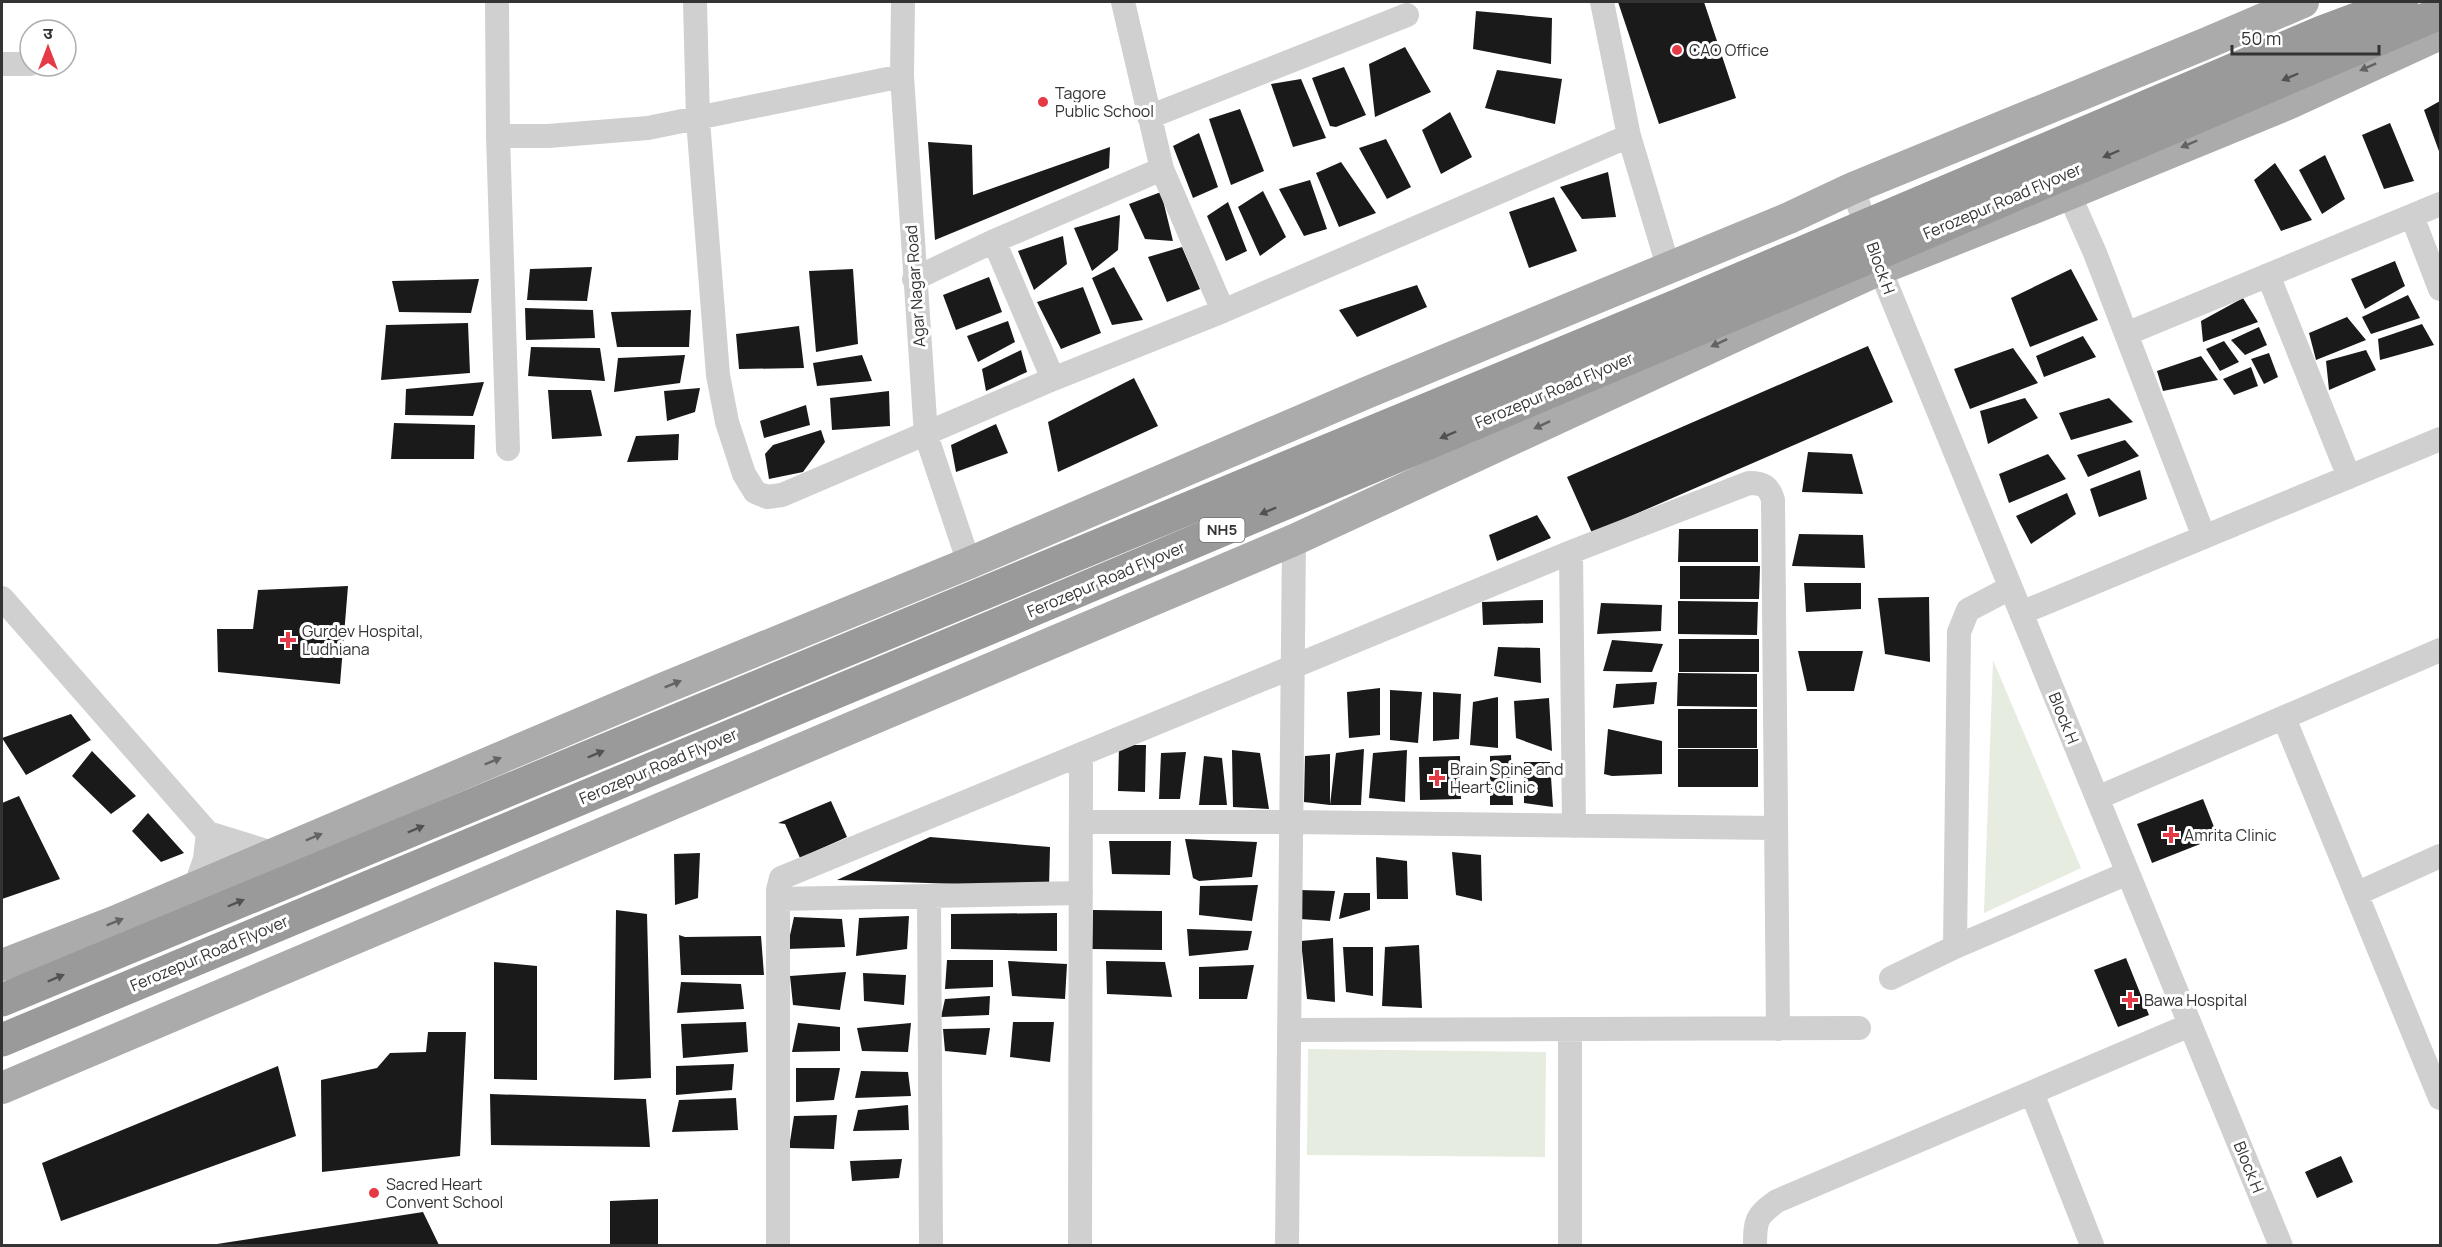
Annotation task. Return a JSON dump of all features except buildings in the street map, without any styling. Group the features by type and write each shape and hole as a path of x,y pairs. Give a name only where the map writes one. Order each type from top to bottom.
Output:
{"highway":[{"name":"Ferozepur Road Flyover","path":"2,1000 1670,309 2322,32 2402,2"},
{"name":"Ferozepur Road Flyover","path":"2,1040 1021,615 2440,13"}],"main road":[{"path":"2,965 114,922 662,688 969,563 1668,266 1789,218 1853,188 2207,44 2298,4"},
{"path":"2,1088 1294,540 1880,269 2290,103 2440,34"}],"street":[{"path":"497,2 498,136 508,449"},
{"path":"694,2 698,120 717,375 727,422 744,474 755,492 766,497 782,495 1053,379 1223,311 1629,136"},
{"name":"Agar Nagar Road","path":"903,2 902,76 926,435 969,563"},
{"path":"1123,2 1162,169 1223,311"},
{"path":"1602,2 1629,136 1668,266"},
{"path":"1149,117 1407,15"},
{"path":"2,64 18,63"},
{"path":"498,136 599,133 648,128 698,120 902,76"},
{"path":"914,279 994,241 1162,169"},
{"name":"Block H","path":"1853,188 1880,269 2281,1245"},
{"path":"2069,194 2204,537"},
{"path":"2126,334 2440,204"},
{"path":"2412,216 2440,287"},
{"path":"994,241 1053,379"},
{"path":"2268,275 2349,477"},
{"path":"2021,613 2440,439"},
{"path":"778,1245 778,898 779,882 782,878 1571,552 1749,483 1762,483 1770,489 1773,500 1778,1029"},
{"path":"1287,1245 1294,540"},
{"path":"1571,552 1574,826"},
{"path":"1955,947 1959,632 1968,609 2010,588"},
{"path":"2,598 208,833 237,870"},
{"path":"2097,798 2440,650"},
{"path":"2284,718 2356,894 2434,1065 2440,1098"},
{"path":"1080,1245 1081,756"},
{"path":"1081,822 1290,822 1775,828"},
{"path":"208,833 276,854"},
{"path":"195,888 205,859 208,833"},
{"path":"2356,894 2440,856"},
{"path":"1891,978 1955,947 2128,873"},
{"path":"778,898 1081,893"},
{"path":"929,896 931,1245"},
{"path":"1755,1245 1755,1229 1760,1213 1777,1201 2190,1025"},
{"path":"1290,1030 1859,1028"},
{"path":"1570,1029 1570,1245"},
{"path":"2032,1093 2092,1245"}],"shaded area":[{"path":"1993,660 2081,868 1984,913"},
{"path":"1308,1049 1546,1052 1545,1157 1307,1155"}],"place":[{"name":"CAO Office","path":"1677,50"},
{"name":"Tagore Public School","path":"1043,102"},
{"name":"Gurdev Hospital, Ludhiana","path":"288,640"},
{"name":"Brain Spine and Heart Clinic","path":"1437,778"},
{"name":"Amrita Clinic","path":"2171,835"},
{"name":"Bawa Hospital","path":"2130,1000"},
{"name":"Sacred Heart Convent School","path":"374,1193"}]}
